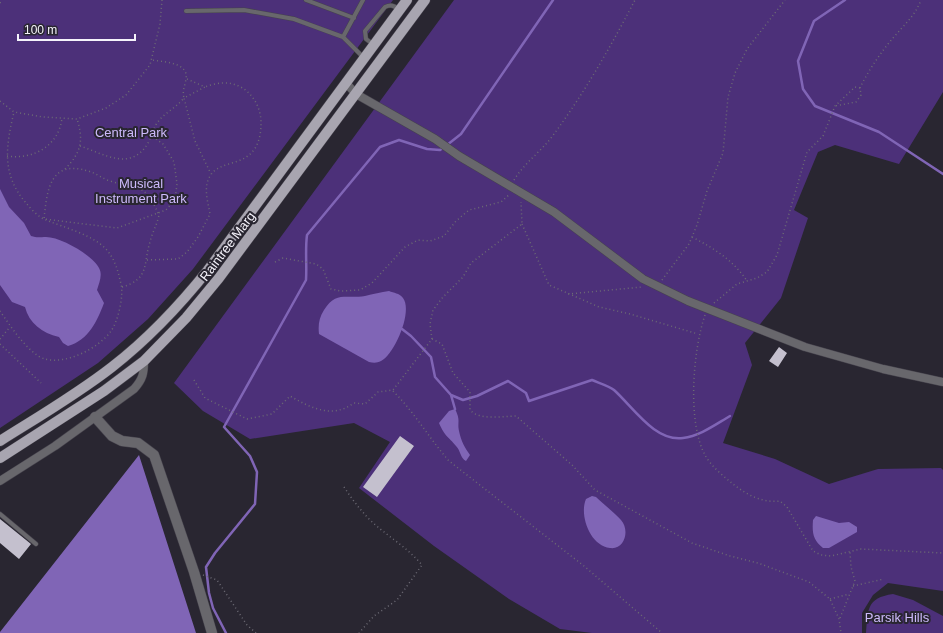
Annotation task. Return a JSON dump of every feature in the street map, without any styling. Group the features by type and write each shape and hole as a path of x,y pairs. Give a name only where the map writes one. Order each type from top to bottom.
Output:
{"main road":[{"name":"Raintree Marg","path":"0,441 79,391 113,366 176,308 208,270 407,0"},
{"name":"Raintree Marg","path":"0,458 104,391 144,361 186,318 207,294 425,0"}],"street":[{"path":"346,83 356,94 435,139 459,156 554,212 643,279 707,309 804,347 883,369 943,382"},
{"path":"0,481 55,446 134,389 142,380 144,373 144,361"},
{"path":"95,417 112,436 122,441 138,443 154,455 194,572 212,633"}],"lane":[{"path":"306,0 354,18"},
{"path":"343,37 363,0"},
{"path":"374,45 366,39 365,31 385,7 393,5 400,10"},
{"path":"186,11 244,10 294,20 343,37 364,58"},
{"path":"0,514 36,544"}],"path":[{"path":"0,101 14,112 43,117 77,119 106,108 126,95 150,65 160,24 162,0"},
{"path":"510,185 521,169 553,136 568,114 615,40 635,0"},
{"path":"568,294 657,285 669,272 689,244 709,184 723,153 728,97 736,73 747,49 785,0"},
{"path":"835,106 856,102 861,95 860,88 894,37 905,27 918,9 921,0"},
{"path":"152,60 171,62 182,67 186,72 183,93 184,98 195,141 211,174"},
{"path":"186,79 205,87"},
{"path":"80,146 119,159 134,157 142,151 152,136 160,119 176,107 184,98 205,87 223,82 240,87 251,95 259,105 261,113 260,136 255,149 247,158 217,167 211,174 207,181 206,193 210,214 187,252 178,259 147,260"},
{"path":"860,88 855,87 835,106 823,136 808,152 776,256 767,272 757,278 737,284 707,309 698,334 694,375 694,426 706,456 724,476 745,494 769,502 780,501 787,507 813,551 821,555 831,556 861,549 943,553"},
{"path":"0,311 15,335 43,358 58,361 74,356 99,343 112,330 119,310 122,287 115,261 106,248 93,239 44,219 31,209 16,191 8,170 7,156 9,135 14,112"},
{"path":"7,156 23,157 42,150 58,135 62,118"},
{"path":"44,219 47,190 50,181 72,162 80,146 81,137 77,119"},
{"path":"44,219 117,228 166,210 174,201 177,184 174,162 163,144 152,136"},
{"path":"65,169 87,170 110,181 143,190 151,197 158,213 157,225 150,242 145,269 136,281 122,287"},
{"path":"275,262 283,258 316,264 323,269 331,289 341,291 360,290 372,283 404,246 418,240 430,241 444,236 456,221 469,210 500,202 510,193 519,190 522,208 522,224 549,285 599,307 630,314 698,334"},
{"path":"194,380 205,398 247,419 272,414 290,396 312,408 327,412 346,408 354,403 365,404 378,392 393,390 432,339 430,324 433,310 463,277 471,263 522,224"},
{"path":"692,237 718,250 738,268 747,281"},
{"path":"0,339 10,327"},
{"path":"432,339 442,344 450,361 453,373 470,392 470,410 473,413 488,417 516,416 572,465 595,490 692,543 730,556 758,563 809,582 830,599 840,619 841,633"},
{"path":"0,344 41,383"},
{"path":"393,390 411,409 434,443 449,461 584,566 662,633"},
{"path":"344,487 356,506 371,521 414,555 422,565 397,600 374,616 359,633"},
{"path":"840,619 855,581 851,567 850,552"},
{"path":"194,572 217,580 247,625 256,633"},
{"path":"853,586 884,579"},
{"path":"830,599 849,594"}],"green space":[{"name":"Central Park","path":"0,0 393,0 193,269 148,319 98,363 0,428"},
{"path":"454,0 943,0 943,92 899,164 835,145 818,152 794,210 808,218 781,298 745,343 752,365 723,443 775,459 829,484 878,469 941,468 943,470 943,591 888,583 873,595 862,613 862,633 592,633 560,629 509,599 434,546 359,488 390,442 354,423 250,439 203,411 174,383"},
{"name":"Parsik Hills","path":"893,594 913,600 943,616 943,633 866,633 867,618 870,606 878,599"}],"shaded area":[{"path":"0,189 9,207 24,223 31,236 52,238 68,243 83,252 99,268 101,276 97,290 104,303 95,323 87,335 75,343 68,346 63,343 59,337 42,330 30,318 25,307 12,302 0,285"},
{"path":"389,291 398,294 403,298 406,304 406,312 397,341 392,350 381,361 375,363 369,362 319,334 321,316 328,304 333,300 342,297 358,297"},
{"path":"455,409 458,416 458,428 461,438 470,455 466,461 458,448 445,434 439,423 449,411"},
{"path":"139,455 196,633 0,633 0,632"},
{"path":"592,496 596,497 624,524 624,538 622,543 615,548 603,546 597,542 588,529 585,521 584,506 586,499"},
{"path":"816,516 839,523 849,522 857,527 857,532 829,548 823,548 815,539 813,532 813,520"}],"building":[{"path":"779,347 787,353 778,367 769,361"},
{"path":"400,436 414,446 377,497 363,487"},
{"path":"0,519 31,544 19,559 0,543"}],"waterway":[{"path":"447,145 461,134 553,0"},
{"path":"845,0 814,21 798,61 803,89 815,106 879,132 943,174"},
{"path":"226,633 213,608 209,593 206,567 215,553 255,504 257,472 250,456 224,427 306,280 307,235 380,147 399,140 427,149 440,150 443,148"},
{"path":"402,329 411,336 431,357 435,377 451,395"},
{"path":"455,409 451,395 463,400 477,396 508,381 526,393 529,401 592,380 614,390 645,422 663,435 673,438 683,438 696,435 730,416"}],"park label":[{"name":"Musical Instrument Park","path":"141,190"}]}
